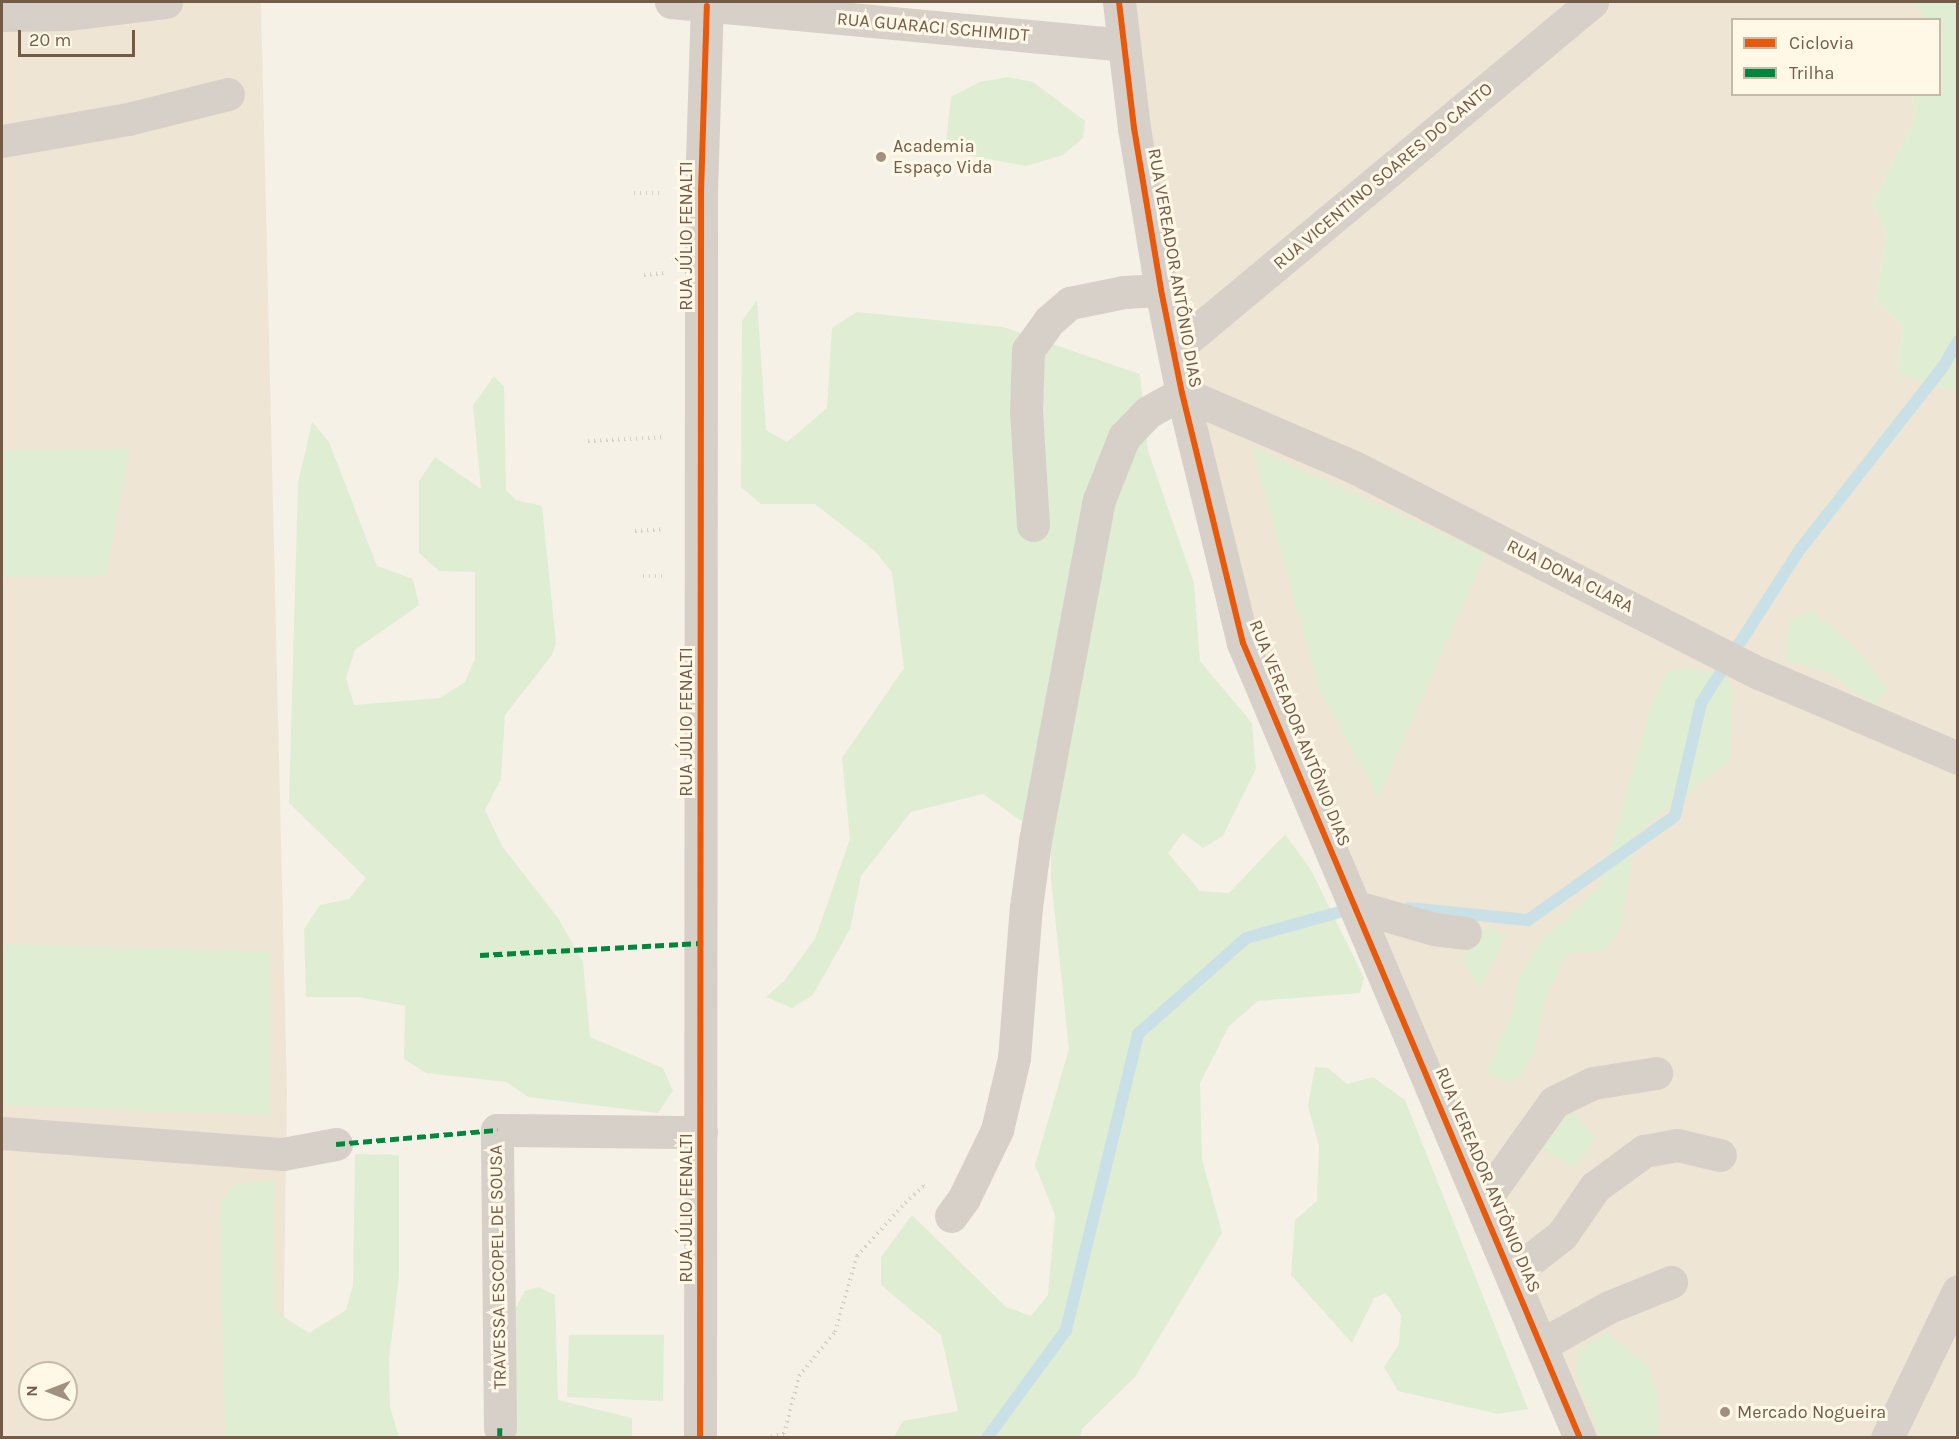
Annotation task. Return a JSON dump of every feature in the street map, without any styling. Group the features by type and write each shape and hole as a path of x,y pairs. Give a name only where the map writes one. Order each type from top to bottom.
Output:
{"street":[{"path":"2,15 69,14 166,2"},
{"name":"RUA GUARACI SCHIMIDT","path":"671,2 1123,45"},
{"name":"RUA VEREADOR ANTÔNIO DIAS","path":"1119,2 1123,45 1161,290 1182,393 1243,643 1580,1437"},
{"name":"RUA VICENTINO SOARES DO CANTO","path":"1174,350 1592,2"},
{"name":"RUA JÚLIO FENALTI","path":"700,1437 701,192 707,6"},
{"path":"2,40 35,14"},
{"path":"2,141 128,119 228,94"},
{"path":"1033,525 1026,411 1028,350 1049,321 1070,303 1124,292 1161,290"},
{"path":"958,1207 997,1130 1014,1058 1035,841 1099,500 1124,437 1148,412 1182,393"},
{"name":"RUA DONA CLARA","path":"1182,393 1354,467 1759,673 1958,758"},
{"path":"1357,907 1434,929 1465,933"},
{"path":"1482,1203 1554,1102 1593,1083 1656,1073"},
{"name":"TRAVESSA ESCOPEL DE SOUSA","path":"500,1428 497,1130 701,1132"},
{"path":"2,1133 283,1154 336,1144"},
{"path":"1512,1274 1562,1235 1595,1187 1616,1168 1644,1151 1677,1146 1719,1155"},
{"path":"1541,1345 1609,1307 1671,1282"},
{"path":"1887,1437 1958,1291"}],"path":[{"path":"588,441 701,434"},
{"path":"765,1437 784,1434 799,1376 835,1332 856,1256 879,1227 923,1186 958,1207"}],"shaded area":[{"path":"166,2 261,2 287,1092 282,1437 2,1437 2,15"},
{"path":"1119,2 1913,2 1923,18 1731,18 1731,96 1912,96 1914,121 1872,203 1887,234 1875,301 1903,325 1898,372 1957,392 1957,1437 1580,1437 1243,643"}],"green space":[{"path":"1913,2 1957,2 1957,392 1898,373 1903,325 1875,301 1887,234 1872,203 1914,121 1912,96 1941,96 1941,18 1923,18"},
{"path":"1008,77 1033,82 1085,121 1083,138 1063,155 1026,166 945,151 951,97 980,82"},
{"path":"757,300 766,430 787,442 827,408 832,328 857,312 1003,327 1140,374 1148,451 1194,583 1200,661 1252,723 1256,769 1223,836 1203,848 1183,833 1168,853 1200,891 1229,893 1285,834 1311,870 1364,978 1360,993 1258,1001 1229,1026 1200,1083 1202,1159 1222,1233 1135,1377 1082,1429 1080,1437 894,1437 903,1421 958,1411 941,1335 881,1285 881,1257 912,1215 1006,1307 1031,1316 1048,1295 1055,1215 1035,1165 1069,1049 1051,879 1051,842 983,794 911,812 861,876 850,929 813,995 792,1008 766,997 784,981 815,939 850,839 842,758 904,668 892,572 875,551 815,504 761,504 741,487 742,321"},
{"path":"494,376 504,387 506,490 516,500 542,506 556,643 552,655 505,715 501,779 485,810 502,846 558,918 583,962 590,1037 663,1068 673,1091 658,1113 528,1097 506,1082 426,1073 404,1059 405,1006 358,997 306,997 304,929 320,905 349,899 366,878 289,803 298,483 312,422 329,442 377,566 413,579 419,605 355,650 346,678 354,705 440,698 465,682 475,659 475,572 439,571 419,553 419,481 435,457 481,489 473,405"},
{"path":"1252,447 1486,553 1378,798 1319,689"},
{"path":"129,449 106,576 2,577 2,450"},
{"path":"1812,610 1857,649 1888,689 1873,705 1827,672 1786,661 1790,621"},
{"path":"1686,668 1723,674 1733,690 1730,761 1637,832 1621,927 1605,950 1567,954 1545,1001 1534,1053 1521,1075 1508,1083 1486,1072 1514,1008 1519,977 1540,941 1600,886 1651,706 1666,672"},
{"path":"1488,926 1506,935 1480,989 1461,958"},
{"path":"2,944 269,951 269,1115 2,1105"},
{"path":"1315,1067 1328,1068 1347,1084 1373,1077 1405,1100 1528,1409 1498,1414 1398,1391 1384,1367 1399,1344 1401,1315 1386,1293 1374,1298 1352,1343 1291,1275 1295,1220 1317,1201 1319,1146 1308,1106"},
{"path":"1564,1103 1596,1138 1575,1167 1532,1144"},
{"path":"355,1154 399,1155 399,1276 389,1359 390,1407 399,1437 225,1437 220,1202 235,1184 275,1180 273,1310 309,1333 346,1310 353,1285"},
{"path":"539,1287 555,1295 558,1400 632,1418 632,1437 512,1437 511,1317 525,1291"},
{"path":"1606,1332 1647,1365 1657,1392 1659,1437 1601,1437 1576,1375 1578,1350"},
{"path":"569,1335 664,1335 663,1401 567,1397"}],"waterway":[{"path":"1409,908 1528,920 1675,816 1701,703 1801,548 1943,367 1958,341"},
{"path":"987,1438 1066,1330 1138,1034 1246,938 1354,908"}],"marked path":[{"path":"480,955 701,943"},
{"path":"336,1144 497,1130"},
{"path":"500,1428 500,1438"}],"cycle path":[{"path":"1119,2 1134,128 1161,290 1182,393 1243,643 1580,1438"},
{"path":"700,1438 701,192 707,6"}],"place":[{"name":"Academia Espaço Vida","path":"881,157"},
{"name":"Mercado Nogueira","path":"1725,1412"}]}
